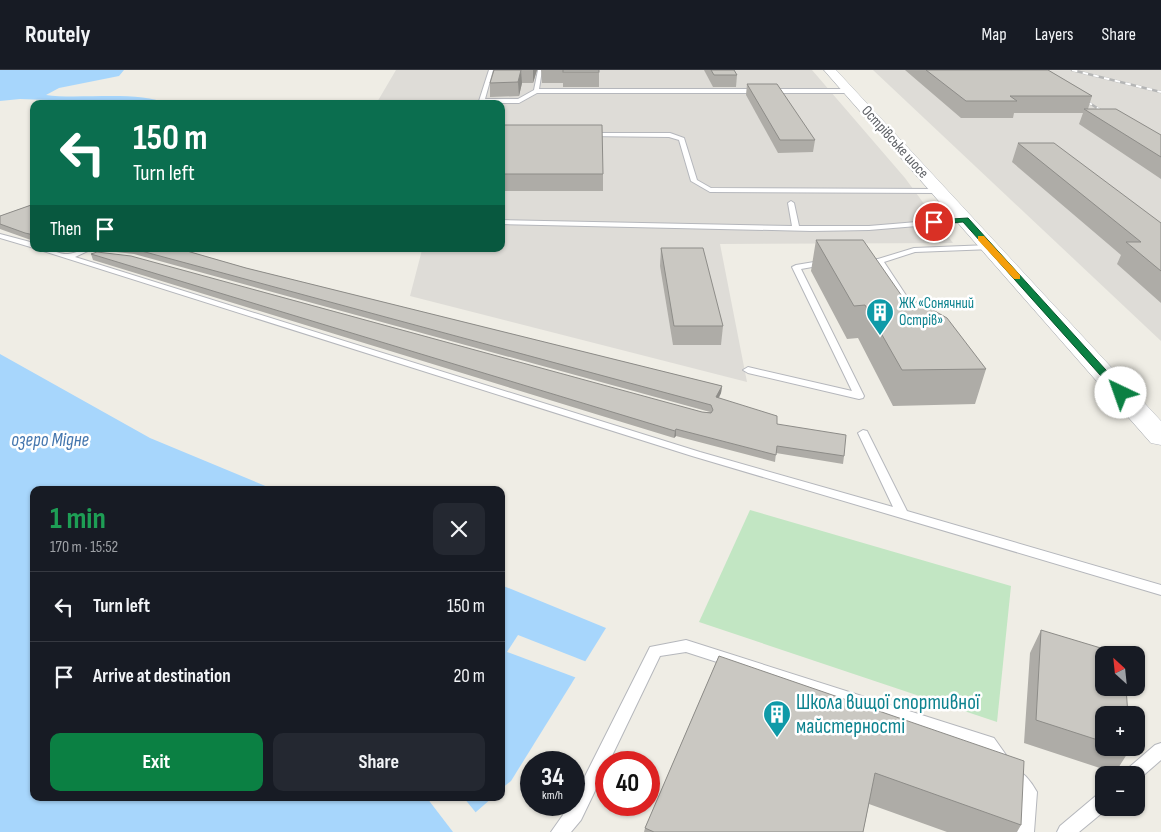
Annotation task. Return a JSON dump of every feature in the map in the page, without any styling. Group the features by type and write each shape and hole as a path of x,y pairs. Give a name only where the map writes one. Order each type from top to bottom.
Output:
{"street":[{"name":"Острівське шосе","path":"830,70 1161,437"}],"lane":[{"path":"483,100 491,70"},
{"path":"536,91 540,70"},
{"path":"505,101 519,101 536,91 848,91"},
{"path":"581,134 670,135 682,140 694,181 710,190 939,191"},
{"path":"791,203 796,229"},
{"path":"505,222 796,229 868,228 965,220"},
{"path":"0,236 30,244"},
{"path":"854,261 879,261 914,250 989,247"},
{"path":"51,252 696,454 1161,590"},
{"path":"73,259 84,252"},
{"path":"73,259 98,254"},
{"path":"748,370 859,396 796,267 838,261"},
{"path":"879,261 920,322"},
{"path":"862,433 902,514"},
{"path":"560,832 575,814 655,651 686,646 988,743 1028,792 1025,832"},
{"path":"1142,766 1161,750"},
{"path":"1066,832 1095,808"}],"shaded area":[{"path":"396,70 812,70 905,178 953,243 720,244 747,382 410,296 421,252 505,252 505,100 378,100"},
{"path":"873,70 1161,70 1161,341"}],"green space":[{"path":"750,510 1011,586 997,722 699,622"}],"water":[{"path":"0,70 124,70 119,76 59,88 46,95 125,96 155,100 20,99 0,101"},
{"name":"озеро Мідне","path":"0,354 150,438 265,486 30,486 30,801 489,801 453,832 0,832"},
{"path":"505,587 606,628 530,751 520,751 520,767 511,781 505,786"}],"pier":[{"path":"518,635 587,662 577,678 507,652"},
{"path":"429,801 466,801 477,814 457,832 453,832"}],"building":[{"path":"494,70 521,70 518,82 490,83"},
{"path":"563,70 599,70 599,72 563,72"},
{"path":"711,70 734,70 737,75 714,75"},
{"path":"926,70 1048,70 1092,96 1010,96 1017,101 966,101"},
{"path":"747,84 777,84 815,140 780,140"},
{"path":"1084,109 1116,109 1161,135 1161,157"},
{"path":"505,125 602,125 603,174 505,174"},
{"path":"1018,143 1054,143 1161,223 1161,271 1126,242 1141,242"},
{"path":"30,205 30,234 0,224 0,216"},
{"path":"816,240 863,240 906,302 919,302 947,318 986,369 902,370 865,305 854,306"},
{"path":"661,248 703,248 723,326 674,326"},
{"path":"97,252 131,256 702,412 711,413 713,410 711,405 145,252 190,252 246,268 722,386 716,397 777,416 777,424 846,435 844,456 777,446 776,455 676,429 675,431 91,254"},
{"path":"1041,630 1095,646 1095,696 1127,696 1127,706 1095,706 1095,739 1036,720"},
{"name":"Школа вищої спортивної майстерності","path":"719,656 1024,761 1021,825 875,773 863,832 654,832 645,828 650,816 660,816 660,793"}],"railway":[{"path":"1072,70 1161,92"},
{"path":"1078,96 1110,116"}],"slow traffic":[{"path":"981,238 1017,277"}],"place":[{"name":"ЖК «Сонячний Острів»","path":"880,336"},
{"name":"Школа вищої спортивної майстерності","path":"777,738"}],"route":[{"path":"934,222 965,220 1121,393"}]}
